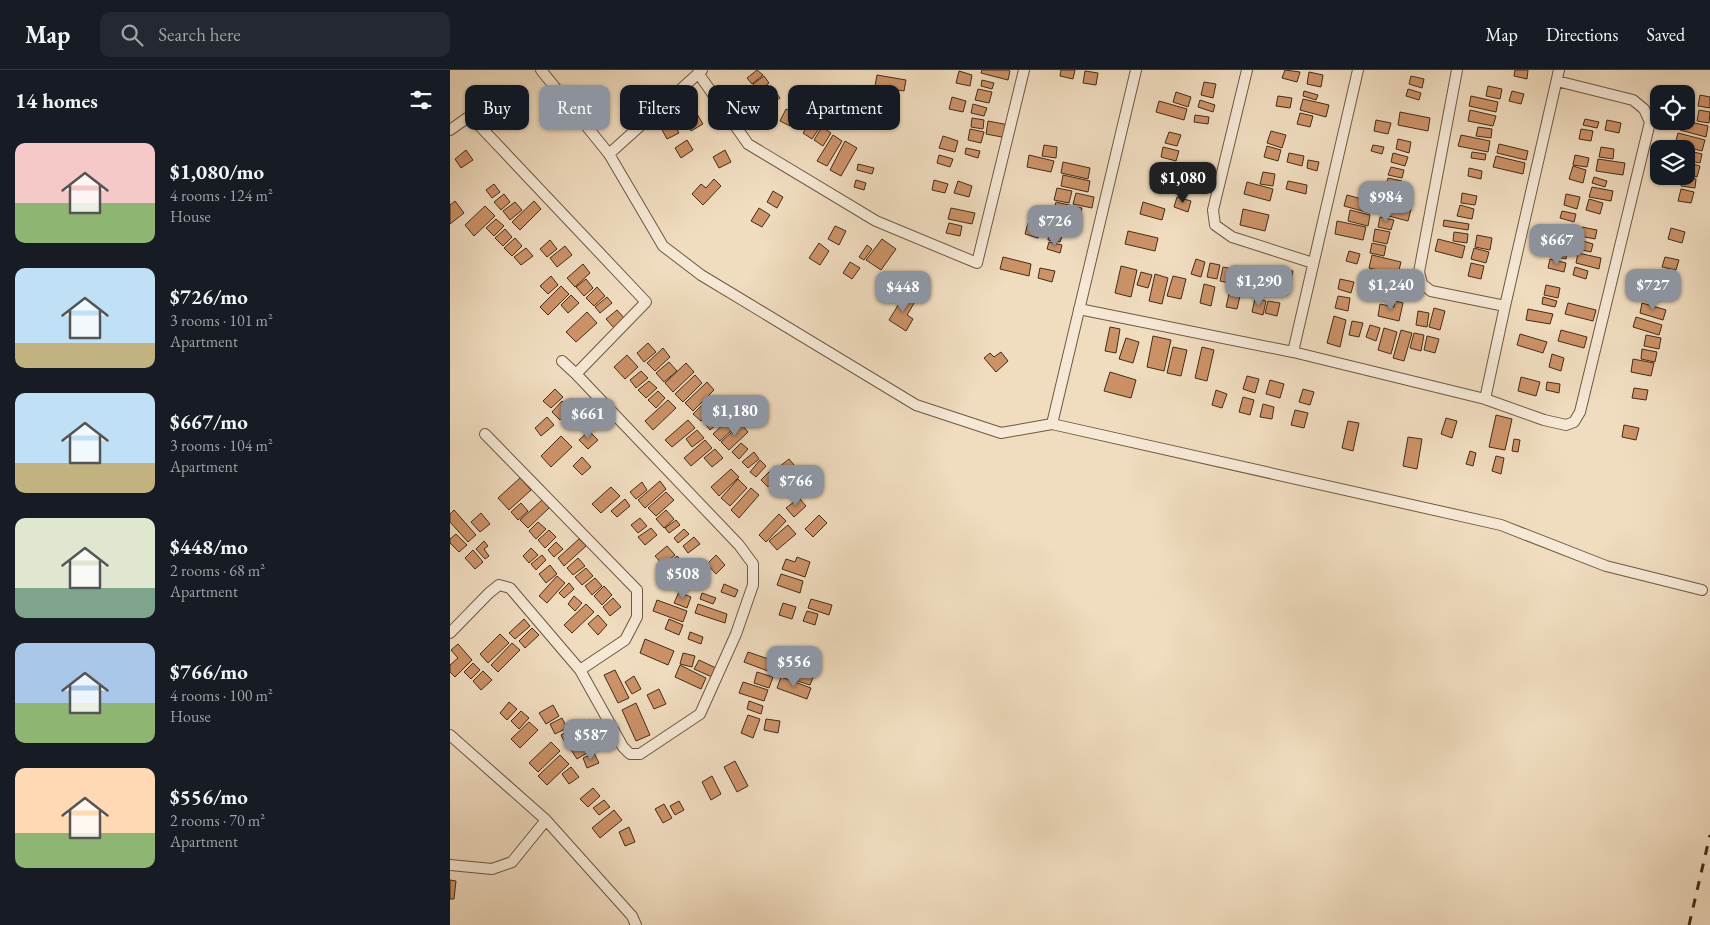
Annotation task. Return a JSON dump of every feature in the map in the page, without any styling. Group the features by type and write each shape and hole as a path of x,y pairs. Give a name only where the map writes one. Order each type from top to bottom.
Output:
{"street":[{"path":"541,70 609,154 663,246 709,280 916,405 1000,433 1052,424 1501,525 1606,566 1702,590"},
{"path":"609,154 700,72 748,144 876,221 977,263 1024,70"},
{"path":"1052,424 1136,70"},
{"path":"1247,70 1213,210 1215,225 1232,237 1314,263"},
{"path":"1292,352 1358,70"},
{"path":"1457,70 1419,272 1422,284 1431,292 1505,306"},
{"path":"1080,309 1292,352 1486,399 1544,420 1566,425 1574,422 1580,412 1650,122 1644,109 1633,100 1558,75 1505,306 1486,399"},
{"path":"450,130 467,118 474,120 646,302 576,374"},
{"path":"450,633 499,585 510,588 580,670 623,747 630,754 640,754 700,714 736,634 754,585 753,564 740,545 576,374 562,362"},
{"path":"485,434 637,590 637,617 625,640 580,670"},
{"path":"450,735 546,820 632,916 636,925"},
{"path":"450,865 492,869 512,862 546,820"}],"building":[{"path":"757,70 763,75 752,84 747,78"},
{"path":"982,70 1010,71 1008,80 981,73"},
{"path":"1061,70 1075,70 1073,79 1060,76"},
{"path":"1285,70 1300,72 1297,82 1282,78"},
{"path":"1515,70 1528,70 1527,79 1514,76"},
{"path":"959,71 972,75 970,86 956,83"},
{"path":"1085,71 1098,73 1096,85 1083,83"},
{"path":"1309,72 1323,75 1321,87 1307,84"},
{"path":"877,75 906,80 904,91 900,90 900,85 875,85"},
{"path":"764,76 769,83 766,85 753,84"},
{"path":"1411,76 1424,79 1422,88 1409,84"},
{"path":"982,80 994,83 992,89 981,86"},
{"path":"1204,82 1216,84 1213,98 1201,95"},
{"path":"1488,86 1502,89 1500,99 1486,96"},
{"path":"978,89 992,92 989,103 975,100"},
{"path":"1408,89 1421,93 1419,100 1406,96"},
{"path":"1304,91 1318,95 1316,100 1303,96"},
{"path":"1512,91 1524,94 1521,104 1509,101"},
{"path":"1176,92 1191,97 1188,107 1173,102"},
{"path":"1700,95 1710,97 1710,108 1698,106"},
{"path":"1278,96 1292,98 1290,108 1276,106"},
{"path":"1471,96 1498,102 1496,112 1469,106"},
{"path":"952,97 966,101 963,112 949,109"},
{"path":"1303,99 1329,105 1326,117 1300,110"},
{"path":"1200,100 1215,105 1213,112 1198,107"},
{"path":"1159,101 1187,109 1184,120 1156,112"},
{"path":"973,104 987,108 984,116 971,113"},
{"path":"786,109 788,110 788,125 780,121"},
{"path":"1470,110 1496,116 1493,126 1468,121"},
{"path":"1699,110 1710,112 1709,123 1697,121"},
{"path":"1400,112 1430,118 1428,131 1398,125"},
{"path":"1300,113 1313,116 1310,127 1297,124"},
{"path":"1195,115 1209,117 1208,124 1194,122"},
{"path":"698,116 703,124 698,127"},
{"path":"972,118 984,120 983,129 971,127"},
{"path":"1585,119 1599,122 1597,128 1583,125"},
{"path":"1376,120 1391,123 1388,134 1374,131"},
{"path":"1607,120 1621,123 1619,133 1605,130"},
{"path":"988,121 1009,125 1007,138 986,134"},
{"path":"1695,123 1708,126 1706,137 1680,130 1695,130"},
{"path":"1478,127 1492,129 1491,138 1476,136"},
{"path":"970,129 984,132 981,143 968,140"},
{"path":"1581,129 1593,131 1591,141 1579,139"},
{"path":"662,130 677,130 679,133 667,139"},
{"path":"805,130 818,130 812,139 803,133"},
{"path":"820,130 826,130 831,133 823,146 814,140"},
{"path":"1271,131 1286,135 1282,148 1267,143"},
{"path":"1169,132 1181,135 1177,146 1165,143"},
{"path":"1678,133 1705,140 1702,151 1695,149 1695,140 1676,140"},
{"path":"833,135 842,141 827,166 817,161"},
{"path":"1461,135 1490,141 1488,152 1458,146"},
{"path":"943,136 958,141 955,152 939,148"},
{"path":"1398,139 1411,142 1409,153 1396,149"},
{"path":"687,140 693,150 681,158 675,148"},
{"path":"845,141 857,148 841,176 830,170"},
{"path":"1499,144 1528,151 1526,160 1497,153"},
{"path":"1044,145 1057,147 1056,158 1042,156"},
{"path":"1373,145 1384,147 1382,154 1371,151"},
{"path":"1267,146 1281,150 1278,161 1264,157"},
{"path":"1163,147 1179,151 1176,161 1161,157"},
{"path":"1601,147 1614,149 1613,159 1599,157"},
{"path":"966,148 980,151 978,158 965,154"},
{"path":"466,150 473,160 461,168 455,159"},
{"path":"725,150 731,162 719,168 713,157"},
{"path":"1472,152 1486,154 1485,160 1471,158"},
{"path":"1695,152 1702,154 1700,163 1695,162"},
{"path":"1289,153 1304,156 1302,166 1287,162"},
{"path":"1393,153 1408,157 1405,166 1391,162"},
{"path":"939,155 953,159 950,167 937,163"},
{"path":"1029,155 1054,161 1051,172 1027,167"},
{"path":"1575,155 1589,158 1587,167 1573,165"},
{"path":"1496,156 1525,163 1523,174 1493,167"},
{"path":"1598,159 1625,163 1623,175 1596,171"},
{"path":"1308,160 1319,162 1317,171 1307,168"},
{"path":"1063,162 1090,168 1088,179 1061,173"},
{"path":"858,164 874,168 872,174 857,170"},
{"path":"1695,164 1700,166 1697,177 1695,176"},
{"path":"1573,166 1586,170 1583,183 1569,179"},
{"path":"1391,167 1404,170 1402,178 1388,175"},
{"path":"1469,168 1482,171 1481,179 1468,176"},
{"path":"1263,172 1275,174 1273,186 1260,184"},
{"path":"1063,175 1090,181 1088,192 1061,186"},
{"path":"1594,177 1607,181 1605,187 1592,183"},
{"path":"1388,178 1402,181 1399,192 1385,188"},
{"path":"714,179 721,186 703,205 692,194 701,184 706,188"},
{"path":"1696,179 1695,188 1681,186 1695,185"},
{"path":"856,180 866,183 864,190 854,187"},
{"path":"934,180 948,184 945,193 932,190"},
{"path":"958,181 972,186 969,197 954,193"},
{"path":"1288,181 1307,185 1306,194 1286,189"},
{"path":"1247,182 1273,189 1270,201 1244,194"},
{"path":"494,184 500,192 492,198 486,190"},
{"path":"1363,186 1375,188 1373,198 1361,196"},
{"path":"1592,187 1613,191 1611,201 1589,197"},
{"path":"1057,188 1072,191 1069,203 1054,200"},
{"path":"1681,189 1694,192 1691,203 1678,201"},
{"path":"1385,190 1398,193 1396,203 1383,201"},
{"path":"773,191 783,197 777,208 767,202"},
{"path":"1076,193 1094,197 1092,208 1073,204"},
{"path":"1462,193 1477,196 1475,205 1461,203"},
{"path":"504,194 510,202 501,210 494,202"},
{"path":"1566,194 1580,197 1577,209 1564,205"},
{"path":"1347,195 1373,202 1370,213 1344,206"},
{"path":"1177,197 1191,201 1188,212 1174,207"},
{"path":"1589,199 1603,203 1600,214 1586,210"},
{"path":"455,201 464,213 450,224 450,205"},
{"path":"534,201 541,209 520,230 512,222"},
{"path":"515,202 522,210 510,220 503,211"},
{"path":"1056,202 1082,208 1079,219 1053,213"},
{"path":"1143,202 1165,209 1162,220 1140,214"},
{"path":"1385,202 1411,209 1408,221 1381,214"},
{"path":"1460,205 1474,209 1472,219 1457,216"},
{"path":"485,206 495,216 474,236 465,225"},
{"path":"759,208 770,215 762,227 751,221"},
{"path":"951,208 975,213 972,224 948,219"},
{"path":"1243,209 1269,215 1265,231 1240,225"},
{"path":"1350,210 1370,215 1368,226 1348,221"},
{"path":"1562,211 1576,214 1574,222 1560,218"},
{"path":"1380,217 1394,220 1391,230 1378,227"},
{"path":"496,219 504,226 494,236 486,228"},
{"path":"1444,220 1469,224 1468,230 1443,226"},
{"path":"1337,221 1366,227 1363,240 1335,234"},
{"path":"949,223 962,226 960,236 946,233"},
{"path":"1028,223 1041,227 1038,238 1025,234"},
{"path":"835,226 846,231 839,245 828,239"},
{"path":"1582,227 1597,230 1595,239 1580,236"},
{"path":"1671,228 1685,232 1682,243 1668,239"},
{"path":"505,229 512,237 503,246 495,238"},
{"path":"1375,229 1390,232 1387,244 1373,241"},
{"path":"1128,231 1158,238 1155,251 1125,244"},
{"path":"1454,232 1468,234 1467,243 1453,241"},
{"path":"1049,234 1062,236 1060,242 1048,240"},
{"path":"1477,235 1492,238 1490,250 1475,247"},
{"path":"515,238 522,246 512,256 504,248"},
{"path":"882,239 896,249 881,270 866,260"},
{"path":"1438,239 1465,246 1462,258 1435,251"},
{"path":"550,240 557,249 547,257 540,249"},
{"path":"1580,240 1593,244 1591,252 1578,249"},
{"path":"1049,242 1062,245 1060,253 1047,249"},
{"path":"1543,242 1568,247 1566,259 1541,253"},
{"path":"819,243 829,251 820,265 809,258"},
{"path":"1372,243 1386,246 1384,256 1370,253"},
{"path":"867,245 872,249 864,260 859,257"},
{"path":"565,246 572,255 557,267 550,258"},
{"path":"526,248 533,256 521,265 514,257"},
{"path":"1474,248 1489,252 1486,263 1471,259"},
{"path":"1349,251 1360,254 1357,264 1346,261"},
{"path":"1578,253 1601,258 1599,269 1576,263"},
{"path":"1372,255 1401,262 1398,274 1369,268"},
{"path":"1003,257 1031,264 1029,276 1000,269"},
{"path":"1665,257 1679,260 1676,270 1662,267"},
{"path":"1196,259 1205,262 1201,277 1191,274"},
{"path":"1550,259 1566,263 1564,272 1548,268"},
{"path":"850,262 860,268 852,279 843,273"},
{"path":"1210,263 1220,265 1217,279 1207,277"},
{"path":"1471,263 1484,266 1481,279 1468,276"},
{"path":"583,264 590,273 575,287 567,278"},
{"path":"1121,266 1137,270 1131,297 1115,293"},
{"path":"1223,267 1233,269 1229,283 1220,281"},
{"path":"1575,267 1588,271 1586,279 1573,275"},
{"path":"1040,268 1055,271 1052,282 1038,278"},
{"path":"1276,268 1293,271 1288,295 1272,293"},
{"path":"1235,269 1246,272 1243,285 1232,283"},
{"path":"1141,272 1152,275 1148,288 1137,285"},
{"path":"1247,273 1256,274 1254,287 1245,285"},
{"path":"1155,274 1168,278 1162,304 1149,301"},
{"path":"551,276 558,285 548,294 540,286"},
{"path":"915,276 924,281 922,285 929,289 924,296 909,286"},
{"path":"1173,276 1186,279 1181,299 1167,296"},
{"path":"586,279 593,288 584,296 576,287"},
{"path":"1340,279 1354,282 1351,293 1338,289"},
{"path":"1651,281 1672,285 1670,295 1649,291"},
{"path":"1204,284 1215,287 1211,306 1200,303"},
{"path":"1546,285 1560,288 1558,298 1544,295"},
{"path":"561,286 569,294 548,315 540,307"},
{"path":"597,287 605,296 594,306 586,298"},
{"path":"905,294 916,300 907,315 913,319 906,331 889,320"},
{"path":"1229,294 1240,296 1237,309 1226,307"},
{"path":"571,295 579,303 568,313 561,305"},
{"path":"1338,296 1350,298 1348,311 1335,308"},
{"path":"607,297 612,303 600,313 595,307"},
{"path":"1543,297 1557,301 1555,307 1542,304"},
{"path":"1255,298 1266,301 1263,315 1252,312"},
{"path":"1268,301 1280,303 1277,316 1265,313"},
{"path":"1395,301 1403,303 1399,321 1378,316 1380,304 1394,307"},
{"path":"1568,303 1596,310 1593,321 1565,314"},
{"path":"1642,303 1666,310 1663,320 1640,313"},
{"path":"1434,308 1445,311 1440,330 1429,327"},
{"path":"1528,309 1553,314 1550,324 1526,320"},
{"path":"617,310 626,320 615,329 606,319"},
{"path":"1418,311 1429,313 1427,327 1416,325"},
{"path":"587,312 597,323 576,342 566,332"},
{"path":"1334,316 1346,320 1340,347 1327,343"},
{"path":"1636,317 1662,325 1659,335 1633,327"},
{"path":"1352,321 1363,323 1359,337 1349,335"},
{"path":"1370,325 1380,328 1376,341 1366,337"},
{"path":"1110,327 1120,329 1116,353 1105,351"},
{"path":"1384,328 1397,332 1391,354 1378,350"},
{"path":"1401,330 1412,333 1404,361 1393,358"},
{"path":"1561,330 1587,337 1584,348 1558,341"},
{"path":"1414,333 1424,335 1421,351 1410,348"},
{"path":"1520,334 1547,342 1543,353 1517,345"},
{"path":"1646,335 1661,338 1659,349 1644,346"},
{"path":"1153,336 1171,340 1164,371 1147,367"},
{"path":"1427,336 1439,339 1435,353 1424,350"},
{"path":"1126,338 1139,342 1133,363 1119,359"},
{"path":"648,343 656,352 644,362 637,353"},
{"path":"1173,347 1187,350 1181,376 1167,373"},
{"path":"1202,347 1214,350 1207,381 1195,378"},
{"path":"663,348 670,357 655,371 647,363"},
{"path":"1642,349 1657,352 1655,362 1641,359"},
{"path":"1001,352 1008,361 996,372 984,358 990,353 994,357"},
{"path":"1552,354 1564,358 1561,371 1549,367"},
{"path":"627,355 638,367 625,379 614,367"},
{"path":"1633,359 1654,363 1651,376 1631,372"},
{"path":"669,362 677,371 664,382 656,373"},
{"path":"686,363 694,372 673,392 665,383"},
{"path":"641,371 648,378 636,388 630,380"},
{"path":"1110,372 1136,380 1131,398 1104,391"},
{"path":"695,375 702,383 683,402 675,394"},
{"path":"1247,376 1259,379 1255,393 1243,389"},
{"path":"1521,377 1540,382 1536,396 1518,391"},
{"path":"1270,380 1284,384 1280,398 1266,394"},
{"path":"649,381 657,388 646,398 638,390"},
{"path":"707,382 714,390 693,411 685,403"},
{"path":"1547,382 1560,384 1559,393 1546,390"},
{"path":"1634,388 1648,390 1646,400 1632,398"},
{"path":"555,389 563,397 551,408 543,401"},
{"path":"1303,389 1314,392 1310,405 1299,402"},
{"path":"1216,390 1227,394 1222,408 1212,405"},
{"path":"658,391 665,398 656,408 648,400"},
{"path":"1243,397 1254,400 1250,415 1239,412"},
{"path":"708,399 715,407 701,421 693,414"},
{"path":"668,400 676,408 653,430 645,421"},
{"path":"562,401 571,409 560,420 552,412"},
{"path":"724,403 731,412 710,430 703,421"},
{"path":"1263,404 1274,407 1272,419 1260,417"},
{"path":"1295,410 1308,413 1304,428 1291,425"},
{"path":"1496,415 1512,419 1505,450 1489,447"},
{"path":"547,417 554,425 541,436 535,428"},
{"path":"1446,418 1457,421 1452,438 1441,434"},
{"path":"688,420 695,428 672,447 665,440"},
{"path":"1348,421 1359,423 1353,451 1342,448"},
{"path":"726,422 733,429 720,441 713,434"},
{"path":"741,424 748,432 729,450 721,442"},
{"path":"1624,425 1639,428 1636,440 1622,437"},
{"path":"697,430 704,438 692,447 686,439"},
{"path":"589,431 598,440 588,449 579,440"},
{"path":"561,436 572,447 551,467 541,456"},
{"path":"1408,437 1422,439 1417,469 1403,466"},
{"path":"1514,439 1520,440 1518,452 1512,451"},
{"path":"705,440 712,448 691,466 684,458"},
{"path":"741,443 748,449 739,459 732,452"},
{"path":"715,449 723,458 712,467 704,458"},
{"path":"1470,451 1476,453 1473,466 1466,464"},
{"path":"754,452 759,459 748,468 742,462"},
{"path":"1496,456 1504,458 1501,474 1492,471"},
{"path":"582,457 591,467 582,475 573,466"},
{"path":"789,459 794,465 785,474 779,467"},
{"path":"760,460 766,466 756,477 750,472"},
{"path":"774,467 781,475 768,487 761,480"},
{"path":"731,469 739,477 719,496 711,487"},
{"path":"520,478 531,490 509,510 498,498"},
{"path":"738,479 747,488 730,506 721,498"},
{"path":"660,481 666,489 645,508 638,500"},
{"path":"642,482 647,490 636,499 630,492"},
{"path":"611,487 620,496 601,513 592,504"},
{"path":"751,488 759,495 739,518 731,510"},
{"path":"666,492 674,500 656,516 648,508"},
{"path":"799,498 806,506 794,517 786,508"},
{"path":"625,499 630,506 617,517 611,511"},
{"path":"542,500 549,508 528,528 520,520"},
{"path":"521,503 528,511 518,520 511,512"},
{"path":"454,510 476,535 468,542 450,522 450,514"},
{"path":"666,510 674,519 664,528 656,519"},
{"path":"481,513 490,524 480,532 471,522"},
{"path":"779,514 786,521 766,542 759,535"},
{"path":"819,515 827,523 813,537 805,529"},
{"path":"640,518 647,526 638,533 631,525"},
{"path":"676,520 680,525 669,533 665,528"},
{"path":"538,522 546,529 536,539 529,531"},
{"path":"788,525 796,534 777,550 769,541"},
{"path":"651,528 657,535 645,545 638,537"},
{"path":"684,529 689,534 678,543 674,538"},
{"path":"549,530 556,537 545,548 538,540"},
{"path":"456,534 467,545 459,552 450,543 450,539"},
{"path":"694,537 700,544 688,553 683,546"},
{"path":"579,539 586,546 564,566 558,558"},
{"path":"484,541 488,546 484,549 489,556 485,559 476,549"},
{"path":"556,542 563,549 554,557 548,550"},
{"path":"667,546 675,555 663,565 655,556"},
{"path":"531,548 538,555 529,563 523,556"},
{"path":"473,550 483,562 475,569 465,558"},
{"path":"542,555 546,560 536,570 531,564"},
{"path":"716,555 725,565 716,574 707,564"},
{"path":"677,556 686,565 673,577 664,567"},
{"path":"797,557 810,562 805,577 782,569 786,559 795,562"},
{"path":"578,558 585,566 573,575 567,568"},
{"path":"550,565 557,574 546,583 539,574"},
{"path":"586,568 593,576 582,585 575,577"},
{"path":"781,574 803,581 800,593 777,585"},
{"path":"557,576 565,583 547,603 539,596"},
{"path":"595,578 602,586 592,595 585,586"},
{"path":"569,583 574,589 564,598 559,593"},
{"path":"724,584 738,590 735,597 721,592"},
{"path":"604,586 612,595 602,605 594,596"},
{"path":"679,592 691,597 687,608 674,603"},
{"path":"702,593 716,598 713,604 700,599"},
{"path":"574,596 582,603 575,611 568,604"},
{"path":"613,598 621,607 610,616 603,607"},
{"path":"811,599 832,605 829,615 808,608"},
{"path":"657,600 687,611 683,622 653,611"},
{"path":"783,603 796,607 792,619 779,615"},
{"path":"586,604 594,612 572,633 564,625"},
{"path":"698,604 727,614 725,623 695,613"},
{"path":"807,611 818,614 815,625 803,621"},
{"path":"598,615 607,625 598,635 588,624"},
{"path":"524,619 530,626 515,639 509,633"},
{"path":"669,619 683,625 679,635 665,629"},
{"path":"532,628 539,635 525,648 519,641"},
{"path":"690,632 703,637 701,644 688,639"},
{"path":"500,634 509,643 488,663 480,654"},
{"path":"645,639 674,651 668,665 640,653"},
{"path":"512,643 520,650 498,672 491,665"},
{"path":"458,644 472,660 455,677 450,672 450,665 458,658 451,650"},
{"path":"748,652 777,662 773,673 744,662"},
{"path":"683,653 695,656 692,667 680,664"},
{"path":"699,660 716,668 712,677 694,669"},
{"path":"473,663 480,670 471,679 464,672"},
{"path":"680,665 706,678 701,689 675,677"},
{"path":"786,665 814,675 810,685 782,676"},
{"path":"615,670 629,698 618,703 604,675"},
{"path":"483,671 492,680 481,690 473,681"},
{"path":"757,672 773,677 769,688 754,683"},
{"path":"634,676 641,689 632,694 625,682"},
{"path":"781,677 811,688 807,699 777,688"},
{"path":"743,682 768,690 764,701 739,693"},
{"path":"659,689 666,704 654,709 647,695"},
{"path":"749,701 763,706 761,714 747,709"},
{"path":"509,702 517,709 507,720 500,713"},
{"path":"636,703 650,735 636,741 622,710"},
{"path":"553,705 559,716 546,724 539,713"},
{"path":"521,711 529,718 519,729 511,721"},
{"path":"748,715 760,719 753,738 741,733"},
{"path":"562,718 567,728 555,734 550,724"},
{"path":"590,719 596,730 567,747 561,735"},
{"path":"766,719 780,721 778,733 764,730"},
{"path":"529,722 538,730 520,748 511,739"},
{"path":"583,740 590,751 577,759 570,748"},
{"path":"551,742 560,751 538,772 529,763"},
{"path":"594,753 599,763 587,768 583,758"},
{"path":"560,755 569,764 547,785 538,776"},
{"path":"735,761 748,786 737,792 724,767"},
{"path":"571,767 579,777 569,784 562,774"},
{"path":"712,776 721,794 711,800 702,782"},
{"path":"593,788 600,796 588,807 580,799"},
{"path":"604,800 610,807 599,815 593,808"},
{"path":"679,801 684,810 675,815 670,806"},
{"path":"664,804 672,818 663,823 655,809"},
{"path":"614,810 622,820 600,838 592,828"},
{"path":"629,827 635,842 625,846 619,832"},
{"path":"450,880 456,881 454,899 450,899"}],"railway":[{"path":"1689,925 1710,835"}]}
